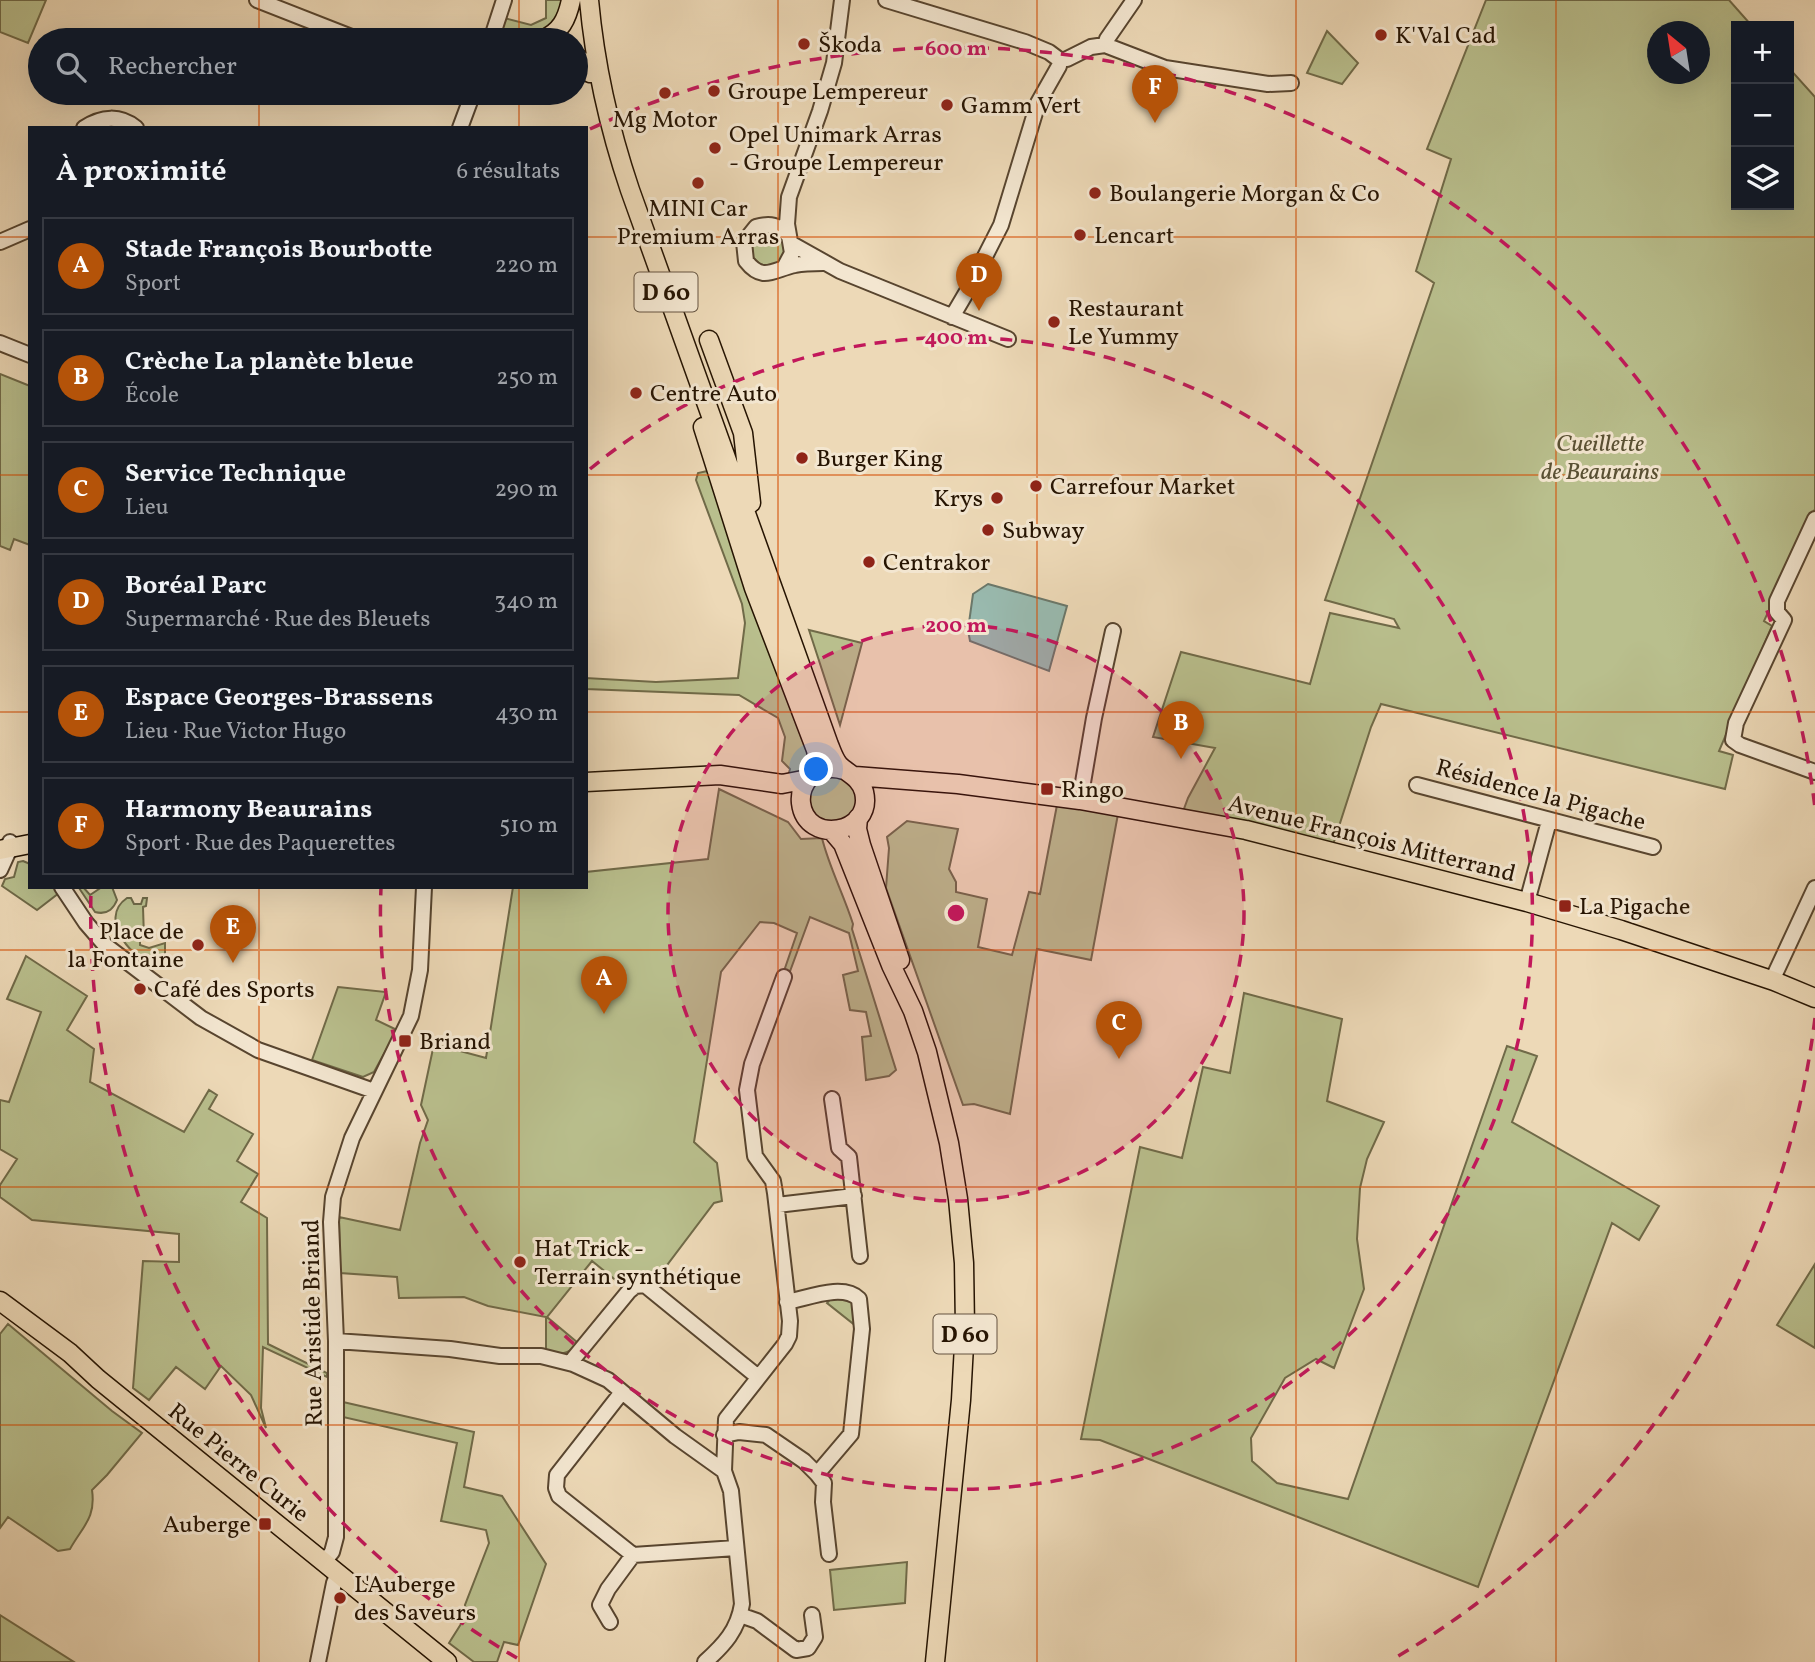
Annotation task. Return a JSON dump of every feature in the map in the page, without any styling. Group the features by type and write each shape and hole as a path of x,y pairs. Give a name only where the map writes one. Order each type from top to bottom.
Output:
{"main road":[{"path":"560,28 571,0"},
{"name":"D 60","path":"580,0 584,28"},
{"name":"D 60","path":"589,0 606,113 620,159 832,753 835,760 849,773"},
{"name":"D 60","path":"588,58 615,172 677,347 754,588 816,750 818,763 812,776"},
{"path":"709,340 743,433 751,502 765,544 770,578"},
{"path":"588,782 720,775 782,784 831,768 849,773 863,790 864,800 858,818 847,828 832,831 814,825 802,810 754,781"},
{"name":"Avenue François Mitterrand","path":"849,773 1080,800 1246,830 1527,902 1668,945 1815,998"},
{"path":"802,810 801,797 812,776"},
{"path":"864,800 877,790 904,781"},
{"name":"D 60","path":"858,818 861,845 906,977 913,1011"},
{"name":"D 60","path":"832,831 843,844 891,965 913,1011 927,1052 949,1143 958,1199 964,1263 965,1327 961,1400 935,1662"},
{"path":"5,845 28,839"},
{"path":"5,845 28,844"},
{"name":"Rue Pierre Curie","path":"0,1301 70,1353 98,1379 447,1662"}],"street":[{"path":"257,0 328,28"},
{"path":"495,28 504,0"},
{"path":"784,268 792,253 786,224 789,197 820,111 834,62 842,0"},
{"path":"886,0 1025,42 1049,52 1061,61"},
{"path":"1105,46 1107,38 1134,0"},
{"path":"952,317 970,288 1001,225 1038,103 1061,61 1091,47 1105,46 1165,68 1268,84 1291,83"},
{"path":"461,126 469,105"},
{"path":"87,126 94,121 118,118 134,126"},
{"path":"789,197 765,224 756,227 747,236 743,248 746,261 753,269 770,274 804,263 824,263"},
{"path":"765,224 778,227 790,240 824,263 1008,339"},
{"path":"0,242 28,230"},
{"path":"0,343 28,354"},
{"path":"1815,519 1777,601 1777,612 1784,620 1736,723 1733,740 1740,745 1815,772"},
{"path":"1080,800 1113,631"},
{"name":"Résidence la Pigache","path":"1417,785 1653,847"},
{"path":"1527,902 1549,821"},
{"path":"0,870 5,845"},
{"path":"1774,981 1815,888"},
{"path":"62,889 105,945 201,1018 258,1050 374,1091"},
{"name":"Rue Aristide Briand","path":"318,1662 336,1538 336,1341 331,1222 333,1197 352,1138 411,1016 420,970 424,889"},
{"path":"705,1662 729,1639 740,1615 742,1593 731,1490 724,1471 726,1419 780,1352 789,1336 788,1302 773,1181 755,1156 747,1090 752,1064 784,977"},
{"path":"832,1099 839,1148 849,1157 860,1256"},
{"path":"776,1199 854,1196"},
{"path":"573,1364 574,1358 629,1291 635,1286 645,1285 758,1377"},
{"path":"788,1302 843,1291 852,1292 859,1299 862,1329 851,1434 817,1474"},
{"path":"336,1341 450,1349 480,1354 541,1356 573,1364 608,1380 675,1436 724,1471"},
{"path":"622,1392 557,1475 556,1488 559,1496 633,1555 736,1548"},
{"path":"724,1435 739,1432 766,1435 804,1461 817,1474 824,1483 823,1502 829,1554"},
{"path":"610,1622 600,1605 607,1589 633,1555"},
{"path":"740,1615 757,1621 796,1650 808,1648 815,1637 812,1615"}],"green space":[{"path":"0,0 46,0 34,28 28,28 28,43 0,32"},
{"path":"546,0 570,0 569,9 548,28 501,28 504,18 531,25 546,18"},
{"name":"Cueillette de Beaurains","path":"1486,0 1729,0 1748,21 1731,21 1731,210 1794,210 1794,74 1815,97 1815,509 1764,621 1772,626 1719,751 1733,755 1725,789 1381,704 1331,851 1181,817 1188,798 1215,748 1153,737 1181,652 1310,684 1330,613 1399,628 1394,619 1325,600 1434,283 1416,271 1451,159 1427,149"},
{"path":"1327,31 1358,63 1342,84 1307,73"},
{"path":"768,232 780,237 785,249 780,261 768,266 756,261 751,249 756,237"},
{"path":"0,374 28,385 28,544 14,539 10,550 0,546"},
{"path":"712,470 812,758 808,771 787,780 790,769 782,761 785,737 778,718 739,695 588,689 588,678 656,682 738,678 745,623 742,604 696,480 698,473"},
{"path":"809,630 862,643 840,725"},
{"path":"840,775 852,783 858,797 851,818 822,824 808,807 810,792 815,782 820,779"},
{"path":"719,789 788,822 801,839 822,838 853,924 852,929 896,1070 889,1076 866,1080 862,1037 871,1036 866,1012 850,1010 843,975 858,971 849,933 810,917 789,974 784,971 797,933 774,923 760,922 721,972 694,1142 717,1163 722,1201 714,1203 649,1289 629,1291 592,1261 547,1317 578,1343 571,1350 559,1354 546,1349 546,1317 488,1306 464,1297 399,1298 397,1277 340,1273 339,1217 400,1230 428,1120 421,1105 434,1044 486,1058 513,889 588,889 588,872 708,859"},
{"path":"1057,805 1118,814 1091,960 1037,949 1010,1114 974,1104 963,1105 886,888 889,848 887,837 907,821 958,829 949,869 956,882 956,892 987,899 978,947 1012,955 1029,892 1040,894"},
{"path":"18,862 28,863 28,889 56,889 59,893 37,910 2,886 5,879 14,877"},
{"path":"80,889 85,889 90,895 99,889 113,889 117,900 113,907 103,913 95,912"},
{"path":"127,898 131,898 134,904 141,904 143,898 147,898 146,906 143,907 144,938 140,940 140,945 149,948 165,943 165,956 158,964 139,957 122,939 116,917 118,907"},
{"path":"26,956 87,996 67,1030 94,1049 90,1082 184,1132 209,1090 217,1095 209,1109 253,1134 237,1161 258,1174 241,1202 267,1218 268,1344 327,1373 327,1377 263,1347 261,1408 266,1428 251,1395 221,1366 205,1389 176,1367 149,1400 133,1388 143,1261 179,1262 179,1234 32,1220 0,1197 0,1185 17,1159 0,1149 0,1100 9,1102 41,1012 7,999"},
{"path":"338,987 386,992 376,1020 397,1030 374,1072 363,1077 312,1060"},
{"path":"1244,993 1342,1019 1327,1101 1384,1122 1367,1159 1360,1188 1357,1239 1364,1289 1334,1368 1316,1359 1285,1378 1251,1438 1252,1461 1277,1483 1348,1499 1507,1046 1537,1056 1512,1122 1659,1206 1639,1240 1612,1223 1478,1587 1100,1440 1081,1439 1140,1147 1182,1158 1203,1067 1230,1073"},
{"path":"1815,1264 1815,1348 1777,1325"},
{"path":"843,1295 855,1304 856,1326 827,1303 832,1297"},
{"path":"8,1324 142,1433 92,1490 90,1515 70,1549 58,1551 8,1517 0,1528 0,1334"},
{"path":"343,1402 474,1432 464,1487 502,1496 546,1564 518,1645 504,1642 497,1662 474,1662 449,1643 466,1616 465,1605 489,1543 486,1530 441,1521 457,1443 343,1417"},
{"path":"907,1562 905,1603 834,1610 830,1570"},
{"path":"0,1615 74,1662 0,1662"}],"water":[{"path":"988,584 1067,606 1049,671 970,641 968,630 973,594"}],"place":[{"name":"K'Val Cad","path":"1381,35"},
{"name":"Škoda","path":"804,44"},
{"name":"Groupe Lempereur","path":"714,91"},
{"name":"Mg Motor","path":"665,93"},
{"name":"Gamm Vert","path":"947,105"},
{"name":"Harmony Beaurains","path":"1155,123"},
{"name":"Opel Unimark Arras - Groupe Lempereur","path":"715,148"},
{"name":"MINI Car Premium Arras","path":"698,183"},
{"name":"Boulangerie Morgan & Co","path":"1095,193"},
{"name":"Lencart","path":"1080,235"},
{"name":"Boréal Parc","path":"979,311"},
{"name":"Restaurant Le Yummy","path":"1054,322"},
{"name":"Centre Auto","path":"636,393"},
{"name":"Burger King","path":"802,458"},
{"name":"Carrefour Market","path":"1036,486"},
{"name":"Krys","path":"997,498"},
{"name":"Subway","path":"988,530"},
{"name":"Centrakor","path":"869,562"},
{"name":"Crèche La planète bleue","path":"1181,759"},
{"name":"Ringo","path":"1047,789"},
{"name":"La Pigache","path":"1565,906"},
{"name":"Place de la Fontaine","path":"198,945"},
{"name":"Espace Georges-Brassens","path":"233,963"},
{"name":"Café des Sports","path":"140,989"},
{"name":"Stade François Bourbotte","path":"604,1014"},
{"name":"Briand","path":"405,1041"},
{"name":"Service Technique","path":"1119,1059"},
{"name":"Hat Trick - Terrain synthétique","path":"520,1262"},
{"name":"Auberge","path":"265,1524"},
{"name":"L'Auberge des Saveurs","path":"340,1598"}]}
